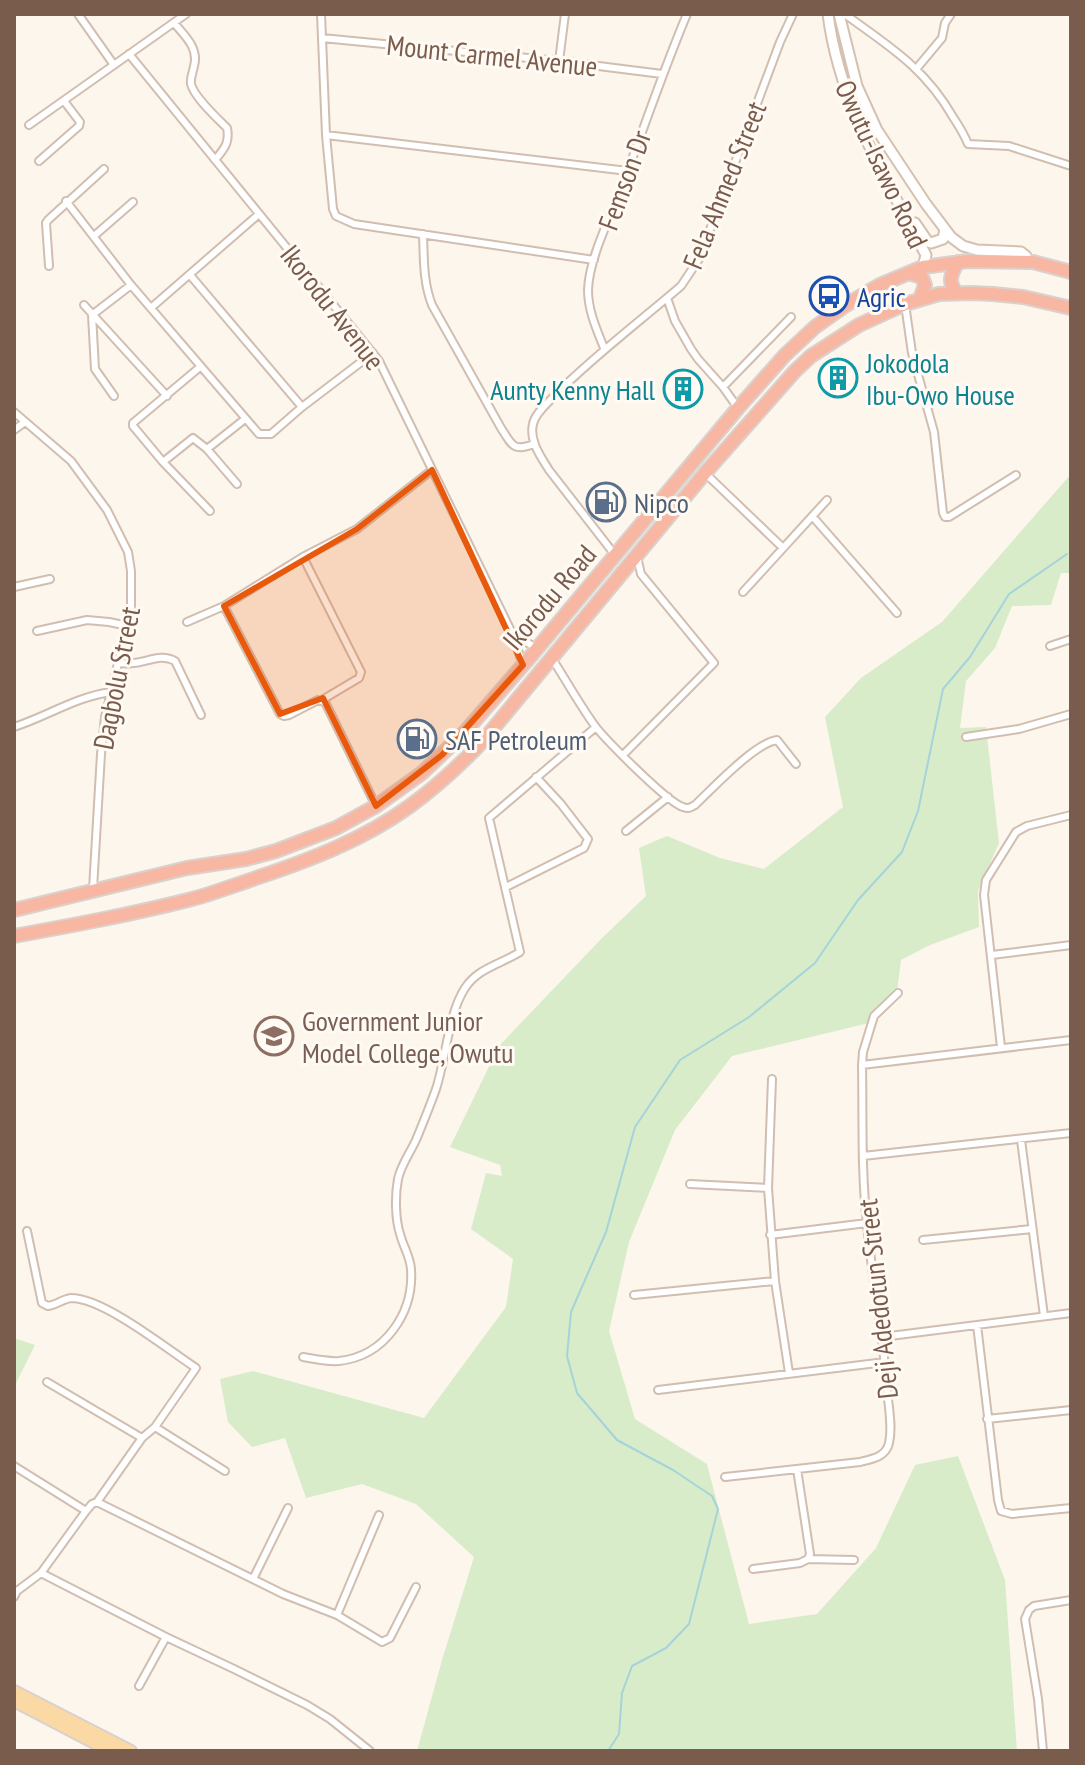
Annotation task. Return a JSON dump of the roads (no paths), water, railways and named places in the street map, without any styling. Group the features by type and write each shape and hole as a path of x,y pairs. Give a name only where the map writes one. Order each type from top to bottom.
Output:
{"highway":[{"name":"Ikorodu Road","path":"14,908 276,851 336,828 376,806 422,773 465,732 738,408 785,355 815,327 861,296 923,267 958,262 1033,262 1071,272"},
{"path":"957,293 951,288 950,281 958,262"},
{"path":"909,273 922,277 925,285 920,299"},
{"name":"Ikorodu Road","path":"14,936 127,915 195,898 309,859 362,836 408,807 463,762 482,742 705,473 795,371 811,356 859,325 905,304 939,294 1023,297 1071,308"}],"main road":[{"path":"14,1691 131,1751"},
{"path":"15,1705 110,1751"}],"street":[{"path":"78,14 114,65"},
{"path":"29,125 186,14"},
{"path":"321,14 326,135 336,216 354,224 594,260"},
{"path":"559,61 565,14"},
{"name":"Femson Dr","path":"604,348 589,305 589,278 662,74 687,14"},
{"name":"Fela Ahmed Street","path":"534,444 533,424 537,416 604,348 681,286 699,259 793,14"},
{"name":"Owutu-Isawo Road","path":"828,14 833,52 842,82 873,156 926,255 923,267"},
{"path":"917,68 942,38 945,23 951,14"},
{"path":"843,15 895,49 917,68 946,105 968,144 1009,146 1071,166"},
{"name":"Owutu-Isawo Road","path":"843,15 857,86 877,130 926,204 951,237 963,246 977,250 1021,252 1027,262"},
{"path":"174,23 195,52 191,87 227,128 227,145 215,160"},
{"name":"Mount Carmel Avenue","path":"322,38 662,74"},
{"name":"Ikorodu Avenue","path":"129,54 373,353 512,633 523,665"},
{"path":"39,161 79,126 80,122 64,101"},
{"path":"326,135 628,171"},
{"path":"49,266 46,223 66,201 104,169"},
{"path":"890,188 928,242 943,239 945,229"},
{"path":"66,201 131,285 259,434 271,434 373,353"},
{"path":"94,236 133,202"},
{"path":"152,307 259,214"},
{"path":"423,234 425,277 432,305 511,444 517,448 534,444 549,470 615,555"},
{"path":"190,275 302,407"},
{"path":"92,315 131,285"},
{"path":"667,298 675,321 691,349 738,408"},
{"path":"905,304 912,353 934,432 945,517 1016,475"},
{"path":"84,305 167,396"},
{"path":"92,315 95,369 114,396"},
{"path":"723,387 791,317"},
{"path":"200,367 133,426 210,511"},
{"name":"Dagbolu Street","path":"14,412 71,461 107,510 128,552 131,610 105,717 93,890"},
{"path":"207,449 245,419"},
{"path":"14,430 25,422"},
{"path":"163,462 191,438 196,438 237,484"},
{"path":"187,622 224,606 303,557 357,529 432,470"},
{"path":"705,473 782,547"},
{"path":"743,592 827,500"},
{"path":"813,517 897,613"},
{"path":"623,755 714,663 641,574 635,556"},
{"path":"224,606 280,714 289,715 322,700 359,678 361,672 303,557"},
{"path":"14,587 50,579"},
{"path":"37,631 87,620 128,626"},
{"path":"512,633 537,649"},
{"path":"1050,646 1071,639"},
{"path":"118,663 134,664 170,657 175,661 201,715"},
{"path":"551,657 596,727 683,808 695,805 747,757 773,739 796,764"},
{"path":"14,727 37,720 61,706 111,692"},
{"path":"322,700 376,806"},
{"path":"966,737 1019,729 1071,714"},
{"path":"303,1357 336,1361 366,1353 393,1332 403,1314 411,1282 409,1257 399,1233 398,1179 437,1087 451,1027 465,988 485,969 520,952 489,818 596,727"},
{"path":"506,887 584,848 587,843 588,839 536,777"},
{"path":"626,831 668,797"},
{"path":"1001,1047 984,887 1016,832 1027,826 1071,815"},
{"path":"992,955 1071,945"},
{"name":"Deji Adedotun Street","path":"725,1477 860,1462 882,1455 889,1443 885,1362 867,1223 862,1065 874,1016 898,993"},
{"path":"862,1065 1071,1040"},
{"path":"772,1079 768,1188 770,1235 789,1373"},
{"path":"863,1156 1071,1133"},
{"path":"1021,1140 1044,1316"},
{"path":"690,1184 768,1188"},
{"path":"770,1235 867,1223"},
{"path":"923,1240 1032,1229"},
{"path":"15,1592 41,1573 142,1438 155,1427 196,1368 97,1305 74,1298 48,1306 42,1303 27,1231"},
{"path":"634,1295 775,1281"},
{"path":"882,1337 1071,1313"},
{"path":"977,1325 1001,1511 1012,1514 1071,1508"},
{"path":"658,1390 885,1362"},
{"path":"47,1382 142,1438"},
{"path":"987,1419 1071,1410"},
{"path":"155,1427 225,1471"},
{"path":"14,1466 86,1511"},
{"path":"797,1469 810,1554 808,1559"},
{"path":"97,1502 283,1594 337,1615 382,1642 390,1638 416,1587"},
{"path":"253,1579 288,1508"},
{"path":"337,1615 379,1515"},
{"path":"753,1569 800,1563 808,1559 854,1560"},
{"path":"41,1573 307,1705 370,1751"},
{"path":"1043,1751 1025,1619 1034,1606 1071,1600"},
{"path":"139,1686 166,1637"}],"waterway":[{"path":"608,1751 619,1734 622,1693 632,1666 666,1648 689,1624 718,1509 712,1496 673,1470 617,1440 577,1393 567,1356 571,1312 606,1232 635,1127 680,1060 749,1017 815,963 858,900 902,852 918,811 943,689 970,657 1009,594 1067,554"}],"place":[{"name":"Agric","path":"829,296"},
{"name":"Jokodola Ibu-Owo House","path":"838,378"},
{"name":"Aunty Kenny Hall","path":"683,389"},
{"name":"Nipco","path":"606,502"},
{"name":"SAF Petroleum","path":"417,739"},
{"name":"Government Junior Model College, Owutu","path":"274,1036"}]}
